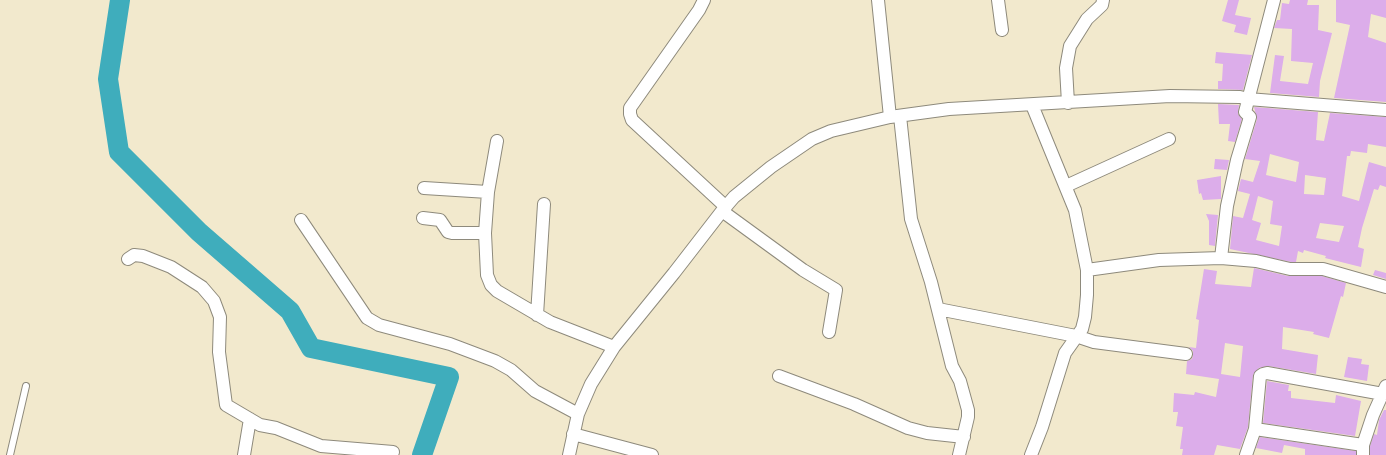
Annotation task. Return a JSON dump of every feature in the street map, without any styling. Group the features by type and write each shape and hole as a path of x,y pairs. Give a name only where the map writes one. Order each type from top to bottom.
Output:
{"street":[{"path":"704,0 699,10 630,108 632,120 724,209 803,270 836,290 837,292 829,332"},
{"path":"878,0 911,220 938,309 952,366 960,381 968,410 968,417 959,455"},
{"path":"998,0 1002,30"},
{"path":"1068,103 1066,68 1070,46 1087,19 1104,0"},
{"path":"1221,258 1230,190 1237,160 1250,118 1245,112 1274,0"},
{"path":"569,455 578,414 591,384 614,346 734,197 771,167 812,139 831,131 895,116 949,109 1170,96 1240,97 1248,99 1386,110"},
{"path":"1031,455 1042,427 1065,353 1082,329 1085,317 1086,270 1076,210 1032,105"},
{"path":"1066,186 1170,139"},
{"path":"497,141 488,192 485,233 487,275 491,285 497,291 550,322 614,346"},
{"path":"424,188 488,192"},
{"path":"537,315 544,204"},
{"path":"424,218 440,220 448,232 452,233 485,233"},
{"path":"301,220 367,318 379,325 450,344 495,361 512,370 535,391 578,414"},
{"path":"128,260 134,255 143,256 170,267 202,287 214,301 220,317 219,352 226,405 260,424 276,428 321,446 393,452"},
{"path":"1086,270 1159,260 1221,258 1256,261 1290,269 1323,270 1386,287"},
{"path":"938,309 1076,336 1094,342 1186,354"},
{"path":"1246,455 1255,429 1260,376 1267,373 1384,390 1363,450 1255,429"},
{"path":"779,376 854,404 908,428 927,433 964,436"},
{"path":"244,455 250,419"},
{"path":"573,434 652,455"}],"lane":[{"path":"10,455 26,386"}],"building":[{"path":"1228,0 1239,0 1235,15 1251,18 1247,35 1234,32 1236,25 1222,21"},
{"path":"1290,0 1308,0 1307,5 1319,5 1318,30 1332,33 1320,81 1319,97 1270,93 1275,55 1284,56 1280,81 1308,84 1313,63 1291,61 1292,29 1274,28 1277,20 1280,20 1282,3 1289,4"},
{"path":"1336,0 1386,0 1386,18 1371,14 1368,37 1386,43 1386,102 1334,98 1350,25 1336,22"},
{"path":"1216,52 1252,55 1243,90 1218,89 1218,81 1222,81 1223,64 1215,63"},
{"path":"1218,104 1239,105 1238,114 1242,119 1235,142 1228,141 1230,124 1219,124"},
{"path":"1254,107 1318,112 1316,140 1324,141 1330,113 1386,117 1386,147 1368,144 1367,153 1351,151 1350,156 1347,156 1342,196 1359,201 1369,162 1386,167 1386,187 1380,185 1378,190 1374,189 1362,228 1358,247 1364,249 1361,267 1325,258 1326,256 1304,250 1303,253 1298,251 1296,262 1291,262 1230,249 1233,216 1243,218 1250,194 1238,191 1241,179 1253,182 1260,161 1245,159 1257,119","holes":["1270,154 1299,162 1296,182 1266,175","1305,175 1326,178 1324,195 1304,194","1258,196 1273,201 1270,224 1282,226 1279,246 1256,240 1261,223 1252,220","1320,223 1344,226 1339,242 1316,238"]},
{"path":"1215,159 1229,160 1227,170 1214,169"},
{"path":"1221,176 1221,199 1203,200 1201,193 1199,194 1197,180"},
{"path":"1206,214 1218,215 1215,246 1209,245 1209,221"},
{"path":"1254,268 1288,276 1322,276 1346,283 1343,297 1341,296 1329,338 1313,334 1314,332 1283,327 1282,349 1318,355 1316,374 1268,366 1259,368 1253,375 1248,427 1240,449 1217,445 1214,455 1182,455 1183,449 1180,449 1183,427 1176,426 1178,412 1173,412 1174,393 1194,395 1195,392 1216,397 1219,379 1186,374 1187,361 1192,359 1193,355 1193,351 1189,347 1196,348 1199,320 1196,319 1204,269 1217,271 1215,284 1251,287","holes":["1225,343 1243,346 1240,377 1221,374"]},
{"path":"1375,270 1386,273 1386,279 1373,275"},
{"path":"1348,357 1362,359 1361,364 1369,365 1367,381 1344,377"},
{"path":"1267,381 1289,385 1288,391 1291,391 1291,398 1335,403 1336,395 1361,401 1355,436 1263,423"},
{"path":"1384,410 1386,410 1386,455 1370,455 1370,446 1374,434 1377,435 1379,420"},
{"path":"1260,437 1356,451 1356,455 1305,455 1305,449 1284,445 1282,453 1256,448"}],"waterway":[{"path":"120,0 108,79 119,152 199,232 290,311 311,348 449,377 422,455"}]}
